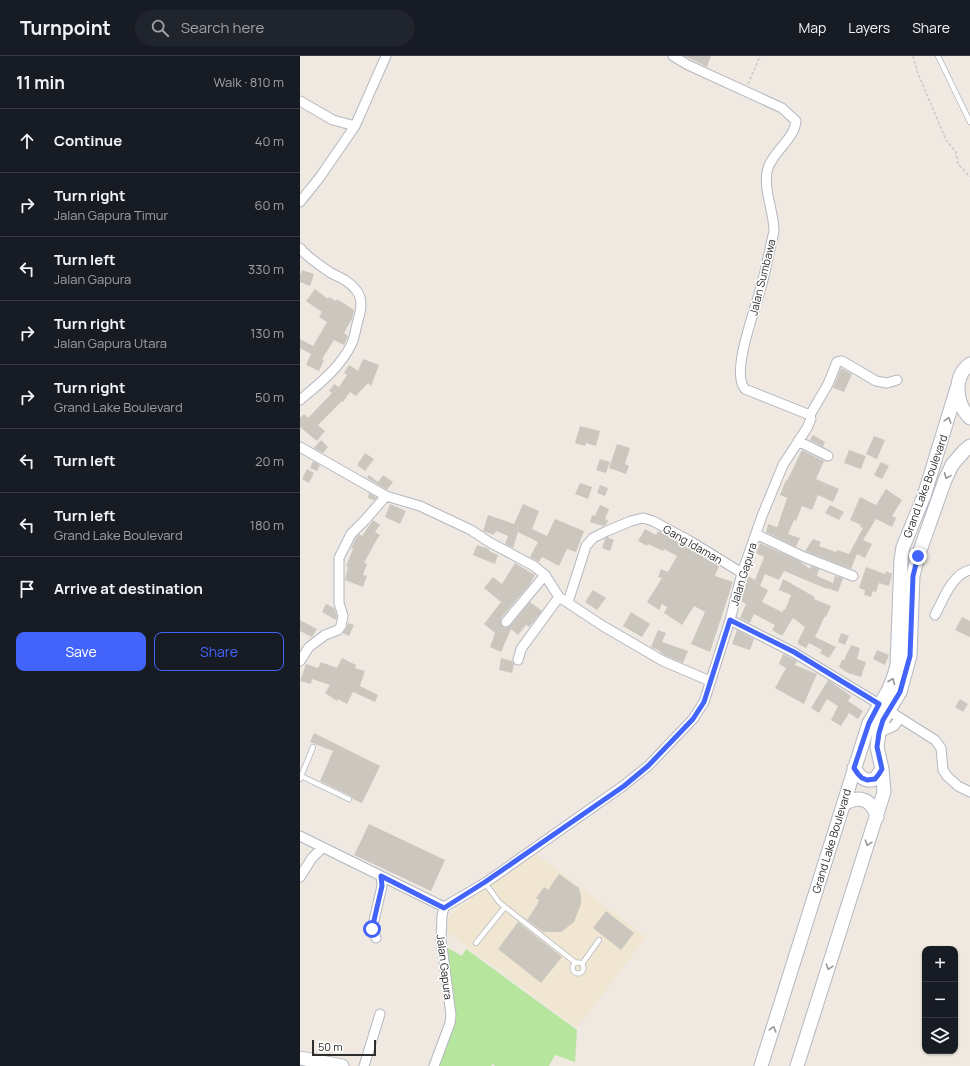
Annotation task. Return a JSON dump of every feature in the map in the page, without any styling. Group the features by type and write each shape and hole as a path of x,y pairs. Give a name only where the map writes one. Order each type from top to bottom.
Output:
{"street":[{"path":"300,201 320,177 355,126 386,56"},
{"name":"Jalan Sumbawa","path":"673,56 688,65 782,108 796,121 796,125 770,162 766,176 774,231 761,289 741,363 740,380 745,390 810,415"},
{"path":"300,101 333,120 355,126"},
{"path":"300,248 316,262 342,278 358,292 360,298 360,313 352,343 343,358 324,379 300,400"},
{"name":"Jalan Gapura","path":"434,1066 450,1023 451,1015 441,939 442,916 444,908 485,882 624,786 648,766 693,719 704,702 730,620 742,573 783,464 807,428 811,419 810,415 828,384 837,362 842,361 876,381 886,383 897,380"},
{"name":"Grand Lake Boulevard","path":"890,711 893,679 897,665 901,560 903,547 924,496 958,388 960,376 970,364"},
{"path":"958,388 959,401 964,412 970,418"},
{"path":"798,441 828,456"},
{"name":"Grand Lake Boulevard","path":"797,1066 884,792 882,769 877,747 879,733 883,720 890,711 900,692 910,656 913,576 918,556 945,480 952,465 970,446"},
{"path":"300,447 386,496 420,506 471,530 489,542 534,566 545,575 559,596 603,626 663,661 710,681"},
{"path":"300,661 309,647 326,635 338,630 341,626 343,616 339,603 339,558 351,534 366,520 386,496"},
{"name":"Gang Idaman","path":"568,602 586,546 593,538 631,521 643,518 653,521 690,541 742,573"},
{"path":"756,534 804,557 853,576"},
{"path":"935,615 954,582 964,572 970,570"},
{"path":"506,622 545,575"},
{"path":"518,660 521,649 559,596"},
{"path":"730,620 794,652 935,740 940,748 942,764 947,776 958,786 970,792"},
{"name":"Grand Lake Boulevard","path":"761,1066 869,723 890,711"},
{"path":"854,768 862,778 867,780 875,779 882,769"},
{"path":"842,805 852,800 866,801 874,809 876,817"},
{"path":"300,836 444,908"},
{"path":"300,877 312,858 322,848"},
{"path":"376,938 372,929 382,886 381,876"},
{"path":"364,1066 380,1014"},
{"path":"300,1058 342,1066"}],"lane":[{"path":"938,56 970,122"},
{"path":"313,747 300,778 348,800"},
{"path":"485,882 499,902 576,963 582,964"},
{"path":"476,943 505,907"},
{"path":"576,963 573,970 577,974 583,972 582,964 599,940"}],"path":[{"path":"745,90 760,56"},
{"path":"913,56 917,71 946,140 956,152 958,164 970,177"}],"shaded area":[{"path":"536,854 646,937 577,1028 446,931 447,919 456,909"}],"green space":[{"path":"446,947 462,956 466,949 577,1030 575,1062 555,1055 549,1066 496,1066 492,1064 491,1066 438,1066 452,1028 454,995"}],"building":[{"path":"685,56 711,56 707,67"},
{"path":"302,270 314,274 310,286 300,282"},
{"path":"315,289 328,299 329,297 336,301 337,299 354,310 352,319 344,333 348,336 344,345 334,340 322,359 324,360 319,371 306,365 311,354 300,348 300,339 313,346 327,322 319,317 322,312 306,301"},
{"path":"363,359 379,365 371,386 368,383 356,396 350,392 343,402 342,401 318,425 325,431 317,441 300,427 300,418 304,414 308,418 332,393 329,391 334,384 339,387 347,375 344,373 349,365 358,371"},
{"path":"841,368 852,374 844,392 833,388"},
{"path":"580,426 600,431 596,446 586,443 585,446 575,443"},
{"path":"813,435 825,442 823,447 810,440"},
{"path":"874,436 885,440 877,459 866,454"},
{"path":"321,440 328,447 323,453 314,448"},
{"path":"617,444 630,448 625,464 629,466 626,474 609,468"},
{"path":"802,450 824,461 816,479 839,489 833,502 818,495 812,510 802,506 796,521 794,520 788,534 800,538 796,547 766,532 768,524 777,527 778,525 787,498 780,495"},
{"path":"849,450 866,456 861,469 844,463"},
{"path":"365,453 374,459 365,471 357,465"},
{"path":"600,459 610,462 606,473 596,470"},
{"path":"313,461 320,465 317,471 310,468"},
{"path":"881,462 889,466 882,479 874,475"},
{"path":"307,469 314,473 309,483 302,479"},
{"path":"369,475 378,482 383,475 393,482 387,490 367,478"},
{"path":"580,483 592,487 588,499 575,494"},
{"path":"600,485 608,488 605,496 597,493"},
{"path":"886,489 902,500 892,516 896,518 892,527 876,519 863,540 872,544 865,558 857,554 851,569 805,551 813,539 821,542 819,546 836,552 837,550 849,554 863,528 860,527 861,525 850,520 860,497 876,505"},
{"path":"369,493 377,498 374,500 368,498"},
{"path":"390,504 406,511 400,524 385,517"},
{"path":"523,504 539,511 532,529 547,536 555,519 584,531 576,552 567,549 559,566 542,557 539,562 530,557 538,542 518,532 513,548 505,544 508,536 496,531 494,535 483,531 488,515 514,524"},
{"path":"600,505 609,509 605,519 608,520 606,525 603,526 590,522 592,515 595,516"},
{"path":"830,505 844,512 839,520 825,513"},
{"path":"373,520 380,525 375,532 380,535 364,563 367,564 363,575 367,576 363,587 345,580 348,567 346,566 353,549 351,548 356,538 359,534 362,536"},
{"path":"645,529 656,535 658,531 687,546 719,566 715,576 733,582 710,652 691,644 705,612 694,606 682,625 664,613 667,607 662,604 659,610 647,602 662,578 658,577 661,569 668,572 677,556 664,549 663,551 648,544 647,546 638,541"},
{"path":"607,537 614,540 610,551 602,548"},
{"path":"760,543 799,561 810,569 811,566 819,569 817,576 833,583 835,576 843,578 838,592 784,571 779,580 765,574 760,586 768,590 762,602 782,612 784,609 785,610 791,595 779,590 783,579 815,597 814,599 831,606 815,637 836,647 829,658 820,653 822,650 809,643 806,648 798,644 805,627 793,618 782,636 772,630 775,625 754,614 750,623 740,618 746,604 741,601 748,576 755,580 764,557 756,553"},
{"path":"477,545 489,549 489,551 498,555 495,564 473,555"},
{"path":"515,563 535,575 530,584 501,618 501,624 505,628 510,626 530,602 542,611 529,627 526,625 518,635 511,629 501,652 490,647 495,633 484,624 501,602 484,588 493,577 502,584"},
{"path":"866,567 885,574 886,571 892,574 889,586 879,583 876,592 873,591 871,597 864,595 865,590 859,588"},
{"path":"593,590 606,598 597,610 585,602"},
{"path":"326,604 334,608 337,616 336,620 322,612"},
{"path":"631,612 650,624 642,637 623,626"},
{"path":"962,617 970,621 970,637 955,630"},
{"path":"300,620 317,629 312,637 300,631"},
{"path":"348,623 354,625 349,636 343,633"},
{"path":"658,630 666,633 662,642 688,651 683,663 666,656 660,651 651,647"},
{"path":"737,630 754,639 750,650 732,644"},
{"path":"841,633 849,636 845,645 838,642"},
{"path":"851,645 860,648 857,659 866,662 861,677 848,673 839,667"},
{"path":"877,650 889,655 885,665 873,659"},
{"path":"783,654 797,661 795,665 817,674 804,704 775,688 786,668 779,664"},
{"path":"342,658 356,665 355,668 365,671 360,686 378,695 375,702 353,692 347,704 338,699 337,701 325,693 330,685 312,679 311,684 300,681 306,664 318,668 321,662 337,668"},
{"path":"501,658 512,661 514,665 512,673 499,670"},
{"path":"828,680 851,696 848,701 863,711 858,719 849,713 841,726 831,720 838,706 827,699 819,713 811,708"},
{"path":"960,699 968,704 963,712 955,707"},
{"path":"314,733 380,766 362,803 320,781 333,751 310,742"},
{"path":"369,824 445,860 431,891 354,855"},
{"path":"559,874 579,888 581,904 574,922 561,932 543,932 527,920 537,905 539,900 536,898 544,887 548,890"},
{"path":"606,911 634,933 621,950 593,928"},
{"path":"518,922 562,957 541,983 498,949"}],"route":[{"path":"372,929 382,886 381,876 444,908 485,882 624,786 648,766 693,719 704,702 730,620 794,652 879,704 869,723 854,768 862,778 867,780 875,779 882,769 877,747 879,733 883,720 900,692 910,656 913,576 918,556"}]}
